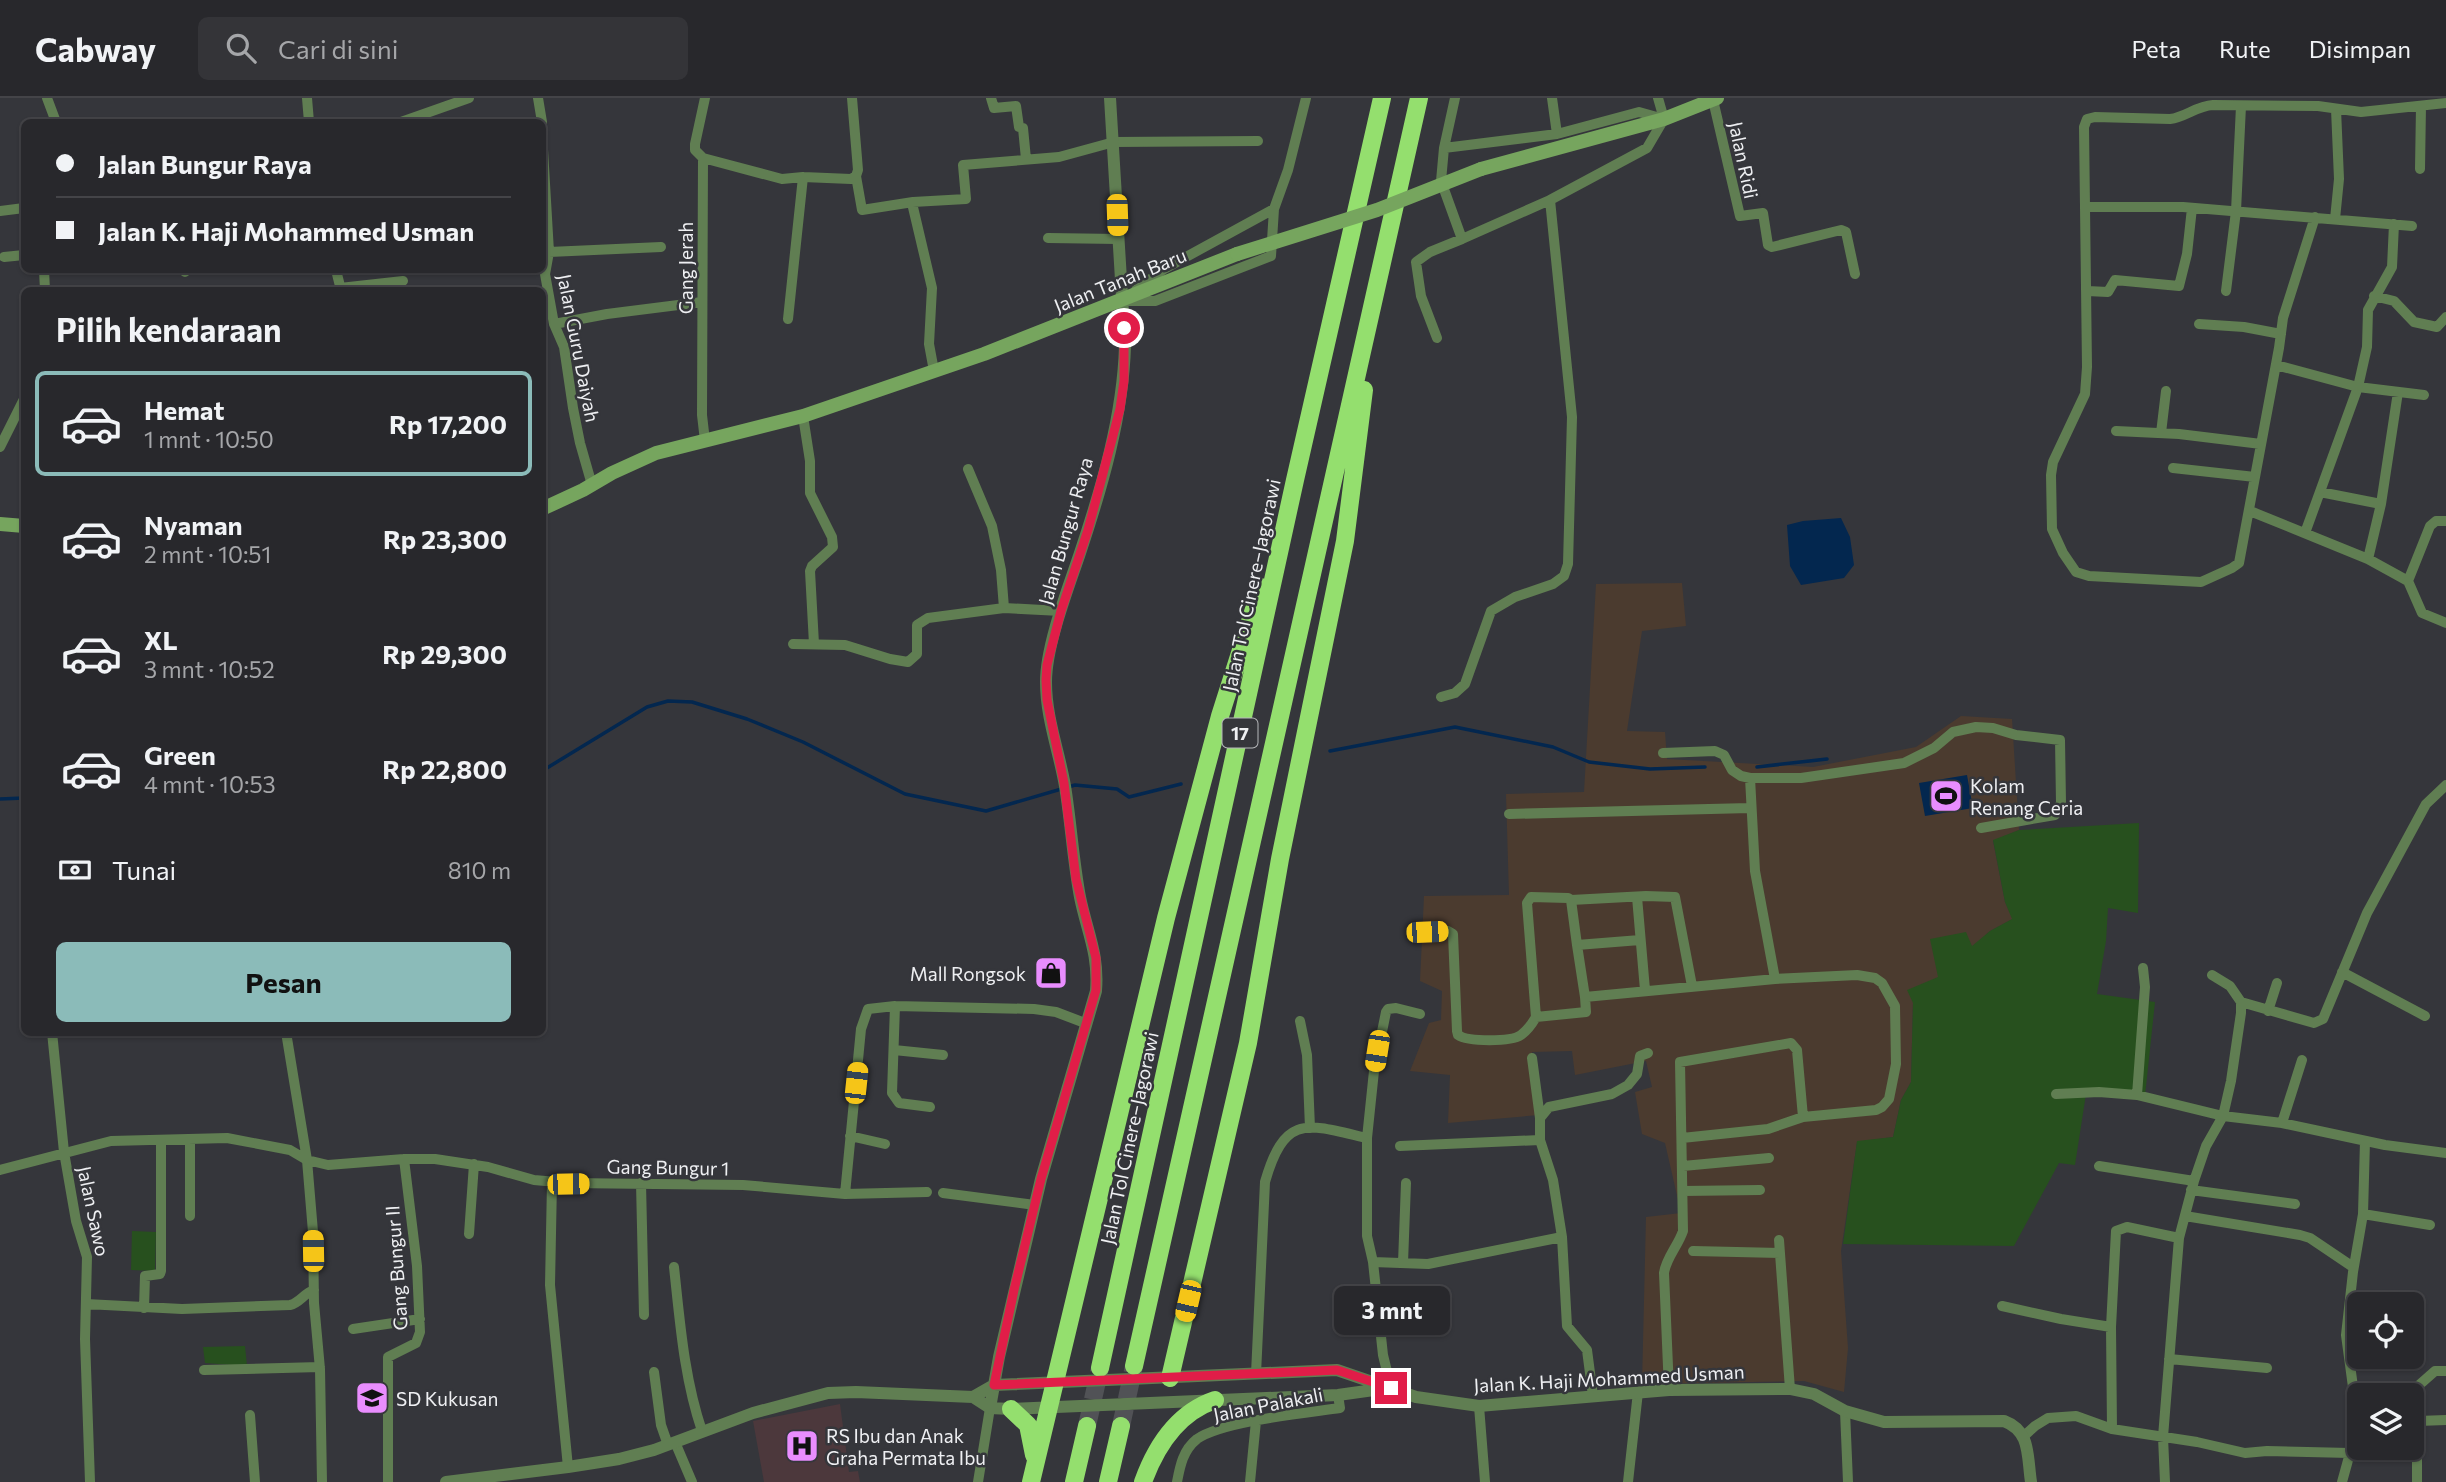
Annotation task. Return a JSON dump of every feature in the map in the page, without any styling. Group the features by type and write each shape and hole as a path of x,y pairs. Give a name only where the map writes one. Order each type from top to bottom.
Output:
{"highway":[{"name":"Jalan Tol Cinere–Jagorawi","path":"1100,1368 1382,98"},
{"name":"17","path":"1134,1366 1419,98"},
{"path":"1170,1378 1248,1043 1280,859 1345,541 1377,285"},
{"path":"1032,1477 1170,904 1220,716 1296,480"},
{"path":"1143,1482 1151,1460 1167,1434 1184,1416 1215,1400"},
{"path":"1011,1409 1028,1425 1034,1448 1032,1477"},
{"path":"1074,1482 1087,1426"},
{"path":"1108,1482 1121,1426"}],"main road":[{"name":"Jalan Tanah Baru","path":"546,507 656,453 804,418 984,354 1237,254 1377,210 1481,169 1664,119 1715,99"},
{"path":"0,524 21,526"}],"street":[{"path":"47,98 55,119"},
{"path":"307,98 309,119"},
{"path":"410,119 469,98"},
{"path":"538,98 541,119"},
{"name":"Gang Jerah","path":"705,98 695,144 695,150 703,158 702,415 705,441"},
{"path":"852,98 858,170 856,176 862,210 966,199 962,165 1059,157 1114,142 1258,141"},
{"path":"991,98 994,108 1016,105 1019,127 1023,128 1026,159"},
{"name":"Jalan Bungur Raya","path":"990,1408 1019,1268 1096,990 1096,958 1076,879 1064,783 1047,700 1046,680 1047,665 1061,611 1088,530 1120,409 1125,346 1110,98"},
{"path":"1122,301 1156,301 1271,256 1274,209 1288,170 1306,98"},
{"path":"1455,98 1444,148 1441,181 1462,239"},
{"path":"1552,98 1557,134"},
{"path":"1437,338 1421,296 1416,262 1430,252 1550,200 1647,148 1664,119 1658,98"},
{"name":"Jalan Ridi","path":"1715,99 1740,216 1763,213 1768,244 1772,247 1841,230 1846,232 1855,274"},
{"path":"2315,218 2283,318 2239,562 2201,582 2089,576 2076,572 2052,529 2051,475 2053,462 2085,394 2087,291 2084,127 2087,120 2095,117 2169,120 2182,117 2196,102 2241,106 2318,102 2336,109 2361,112 2446,103"},
{"path":"2226,291 2236,211 2241,106"},
{"path":"2420,169 2421,106"},
{"path":"2334,219 2339,179 2336,109"},
{"path":"1444,148 1557,134 1639,112 1664,119"},
{"path":"703,158 782,179 803,177 845,180 856,176"},
{"path":"788,319 803,177"},
{"path":"1441,697 1455,693 1465,684 1491,611 1515,597 1553,584 1564,576 1568,564 1572,417 1550,200"},
{"name":"Jalan Guru Daiyah","path":"546,201 549,252 546,268"},
{"path":"912,203 931,279 933,301 929,344 934,371"},
{"path":"2086,207 2192,208 2412,226"},
{"path":"0,211 21,208"},
{"path":"2087,291 2108,292 2115,280 2179,286 2187,254 2192,208"},
{"path":"1122,301 1164,269 1274,209"},
{"path":"2305,533 2358,387 2367,347 2366,317 2374,296 2392,267 2394,224"},
{"path":"1048,238 1118,239"},
{"path":"549,252 661,247"},
{"path":"4,257 21,255"},
{"name":"Jalan Guru Daiyah","path":"545,273 554,324 564,347 573,408 593,485"},
{"path":"356,287 403,281"},
{"path":"2374,296 2394,301 2414,322 2437,327 2446,317"},
{"path":"554,324 702,302"},
{"path":"2199,324 2244,327 2281,334"},
{"path":"2276,365 2358,387 2424,395"},
{"path":"2161,433 2166,391"},
{"path":"2368,559 2381,504 2398,392"},
{"path":"0,447 21,405"},
{"path":"804,418 810,494 826,523 833,547 810,571 814,644"},
{"path":"2116,431 2261,444"},
{"path":"2174,468 2255,477"},
{"path":"968,470 992,526 1001,570 1004,607"},
{"path":"2320,492 2381,504"},
{"path":"2249,511 2368,559 2408,581 2422,613 2446,624"},
{"path":"2408,581 2430,526 2436,521 2446,521"},
{"path":"793,645 845,645 908,662 917,654 919,622 928,618 1004,607 1061,611"},
{"path":"1664,753 1715,751 1724,755 1732,770 1741,776 1801,778 1904,763 1934,748 1953,732 1976,727 2060,740 2061,803 2055,815 1981,828"},
{"path":"1750,778 1755,871 1775,979"},
{"path":"2241,1002 2269,1012 2320,1023 2367,913 2426,804 2446,785"},
{"path":"1509,814 1751,808"},
{"path":"1425,932 1448,931 1454,936 1457,1031 1466,1040 1515,1038 1531,1026 1536,1017 1527,903 1531,897 1564,897 1571,901 1675,897 1692,986"},
{"path":"1637,897 1645,990"},
{"path":"1536,1017 1583,1013 1587,1009 1571,901"},
{"path":"1577,945 1640,940"},
{"path":"2137,1095 2143,968"},
{"path":"2342,972 2426,1016"},
{"path":"2165,1482 2163,1437 2179,1238 2206,1146 2223,1115 2241,1013 2241,1002 2230,986 2212,975"},
{"path":"1585,997 1775,979 1868,976 1882,983 1895,1006 1896,1064 1886,1104 1876,1110 1803,1117 1768,1129 1682,1138"},
{"path":"2269,1012 2277,983"},
{"path":"845,1194 861,1029 868,1009 895,1006 1034,1009 1056,1012 1085,1023"},
{"path":"895,1006 891,1093 899,1103 930,1107"},
{"path":"1391,1388 1383,1355 1373,1262 1367,1236 1367,1138 1374,1071 1385,1012 1396,1008 1420,1014"},
{"path":"1300,1021 1307,1055 1310,1128"},
{"name":"Jalan Sawo","path":"51,1036 64,1152 76,1221 87,1257 86,1392 90,1482"},
{"path":"287,1036 307,1160 313,1232 320,1367 322,1482"},
{"path":"1669,1390 1664,1273 1683,1231 1679,1062 1791,1043 1797,1050 1803,1117"},
{"path":"894,1050 943,1055"},
{"path":"1540,1118 1549,1107 1612,1094 1628,1085 1637,1074 1640,1056 1648,1053"},
{"path":"1532,1058 1540,1118 1540,1140 1553,1180 1562,1237 1567,1326 1587,1350 1592,1396"},
{"path":"2283,1123 2302,1060"},
{"path":"2056,1094 2099,1092 2137,1095 2223,1115 2283,1123 2365,1141 2446,1153"},
{"path":"1256,1374 1265,1182 1272,1156 1284,1137 1291,1132 1310,1128 1325,1128 1367,1138"},
{"path":"850,1136 885,1144"},
{"name":"Gang Bungur 1","path":"0,1170 111,1141 228,1138 290,1150 307,1160 328,1165 404,1158 435,1159 474,1164 552,1182 743,1185 845,1194 927,1192"},
{"path":"190,1139 190,1216"},
{"path":"144,1308 145,1276 160,1274 161,1271 161,1140"},
{"path":"1400,1146 1540,1140"},
{"path":"2352,1383 2346,1335 2353,1267 2364,1214 2365,1141"},
{"name":"Gang Bungur II","path":"388,1482 388,1357 416,1343 420,1332 417,1266 404,1158"},
{"path":"1683,1166 1769,1158"},
{"path":"470,1234 474,1164"},
{"path":"2099,1166 2295,1204"},
{"path":"552,1182 550,1285 568,1467"},
{"path":"641,1183 644,1315"},
{"path":"1403,1263 1406,1183"},
{"path":"1683,1191 1759,1190"},
{"path":"943,1193 1035,1205"},
{"path":"2364,1214 2430,1225"},
{"path":"2185,1216 2310,1238 2353,1267"},
{"path":"2112,1429 2111,1327 2116,1231 2127,1227 2179,1238"},
{"path":"1373,1262 1428,1264 1562,1237"},
{"path":"1779,1240 1790,1389"},
{"path":"1693,1251 1780,1254"},
{"path":"674,1266 691,1394 702,1431"},
{"path":"86,1304 182,1309 290,1305 298,1302 304,1293 314,1290"},
{"path":"2002,1306 2111,1327"},
{"path":"353,1329 420,1319"},
{"path":"2169,1359 2267,1368"},
{"path":"204,1370 320,1367"},
{"path":"1337,1370 1338,1395"},
{"name":"Jalan K. Haji Mohammed Usman","path":"994,1385 1337,1370 1416,1398 1479,1406 1669,1390 1790,1389 1814,1394 1845,1411 1884,1422 2004,1421 2016,1425 2024,1436"},
{"path":"2421,1383 2435,1371 2446,1371"},
{"path":"654,1373 661,1425 692,1482"},
{"path":"446,1482 619,1459 671,1444 753,1413 828,1394 856,1392 973,1397 994,1385"},
{"name":"Jalan K. Haji Mohammed Usman","path":"990,1408 1049,1408 1338,1395 1391,1388"},
{"path":"1628,1482 1638,1392"},
{"name":"Jalan Palakali","path":"1177,1482 1182,1459 1195,1440 1210,1432 1256,1421 1340,1408 1338,1395"},
{"path":"973,1397 990,1408 978,1482"},
{"path":"1479,1406 1485,1482"},
{"path":"1845,1411 1848,1482"},
{"path":"250,1415 255,1482"},
{"path":"2031,1482 2024,1436 2048,1418 2076,1416 2112,1429 2245,1453 2347,1453"},
{"path":"2424,1422 2446,1420"},
{"path":"1250,1482 1256,1421"},
{"path":"2342,1482 2348,1460"},
{"path":"2417,1460 2417,1482"}],"shaded area":[{"path":"1682,583 1686,626 1642,631 1627,731 1665,732 1667,759 1813,767 1916,747 1961,716 2012,719 2019,830 1993,841 2005,902 2013,919 1990,931 1913,1002 1911,1082 1901,1100 1893,1137 1857,1142 1841,1251 1848,1348 1844,1392 1804,1381 1642,1384 1646,1217 1681,1213 1665,1143 1642,1134 1635,1092 1652,1087 1646,1061 1575,1075 1572,1051 1532,1052 1539,1115 1448,1123 1450,1075 1410,1071 1429,1023 1441,1020 1442,991 1420,981 1424,896 1509,895 1506,794 1584,792 1596,584"},
{"name":"RS Ibu dan Anak Graha Permata Ibu","path":"840,1404 849,1472 858,1471 860,1482 764,1482 753,1421"}],"green space":[{"path":"2139,823 2138,913 2108,908 2106,941 2097,994 2155,1002 2145,1096 2086,1094 2075,1165 2059,1163 2014,1246 1843,1244 1857,1141 1893,1137 1901,1100 1911,1082 1913,1003 1907,990 1938,977 1930,939 1966,932 1972,946 1990,931 2012,919 2005,902 1993,840 2019,830"},
{"path":"132,1231 156,1232 155,1271 131,1270"},
{"path":"245,1346 247,1366 205,1363 203,1347"}],"water":[{"path":"1841,518 1850,537 1854,565 1844,578 1801,585 1790,566 1787,525"},
{"name":"Kolam Renang Ceria","path":"1967,775 1973,808 1925,816 1919,783"}],"waterway":[{"path":"546,769 647,707 668,701 692,702 747,719 803,742 905,794 986,811 1075,785 1117,789 1129,797 1181,784"},
{"path":"1330,751 1455,727 1553,747 1589,762 1650,769 1705,767"},
{"path":"1757,767 1827,759"},
{"path":"0,799 21,798"}],"tunnel":[{"path":"1121,1426 1134,1366"},
{"path":"1087,1426 1100,1368"}],"place":[{"name":"Kolam Renang Ceria","path":"1946,796"},
{"name":"Mall Rongsok","path":"1051,973"},
{"name":"SD Kukusan","path":"372,1398"},
{"name":"RS Ibu dan Anak Graha Permata Ibu","path":"802,1446"}],"route":[{"path":"1124,328 1124,381 1120,409 1088,530 1061,611 1047,665 1046,680 1047,700 1064,783 1076,879 1096,958 1096,990 1041,1179 994,1385 1337,1370 1391,1388"}]}
